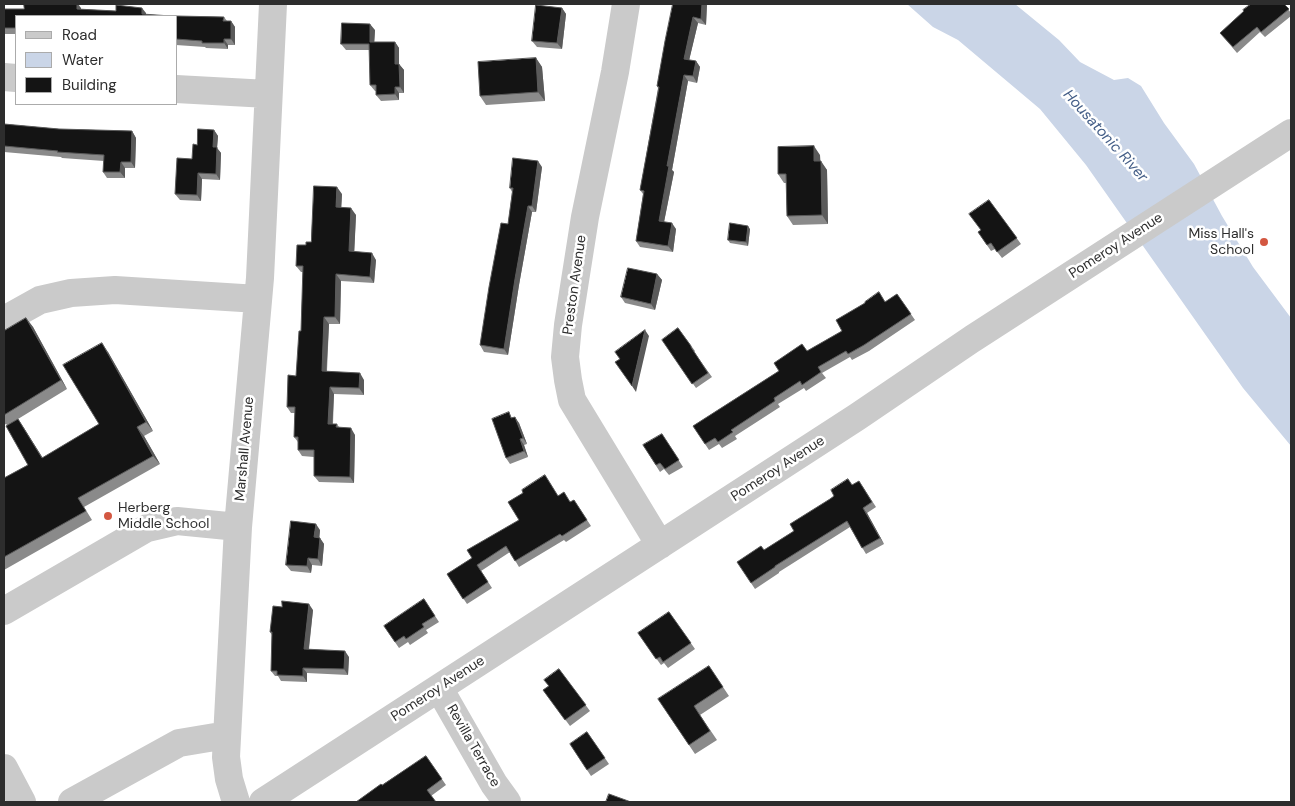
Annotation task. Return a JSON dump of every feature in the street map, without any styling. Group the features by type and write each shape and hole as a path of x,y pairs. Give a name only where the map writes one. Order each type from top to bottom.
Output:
{"street":[{"name":"Marshall Avenue","path":"236,802 229,779 226,757 227,735 238,527 258,299 273,4"},
{"name":"Preston Avenue","path":"626,4 615,72 585,217 568,325 565,357 572,400 660,545"},
{"path":"178,89 268,94"},
{"name":"Pomeroy Avenue","path":"262,802 849,423 972,339 1291,133"},
{"path":"4,320 40,300 71,293 115,290 258,299"},
{"path":"4,611 147,528 177,521 238,527"},
{"name":"Revilla Terrace","path":"439,688 494,784 507,802"},
{"path":"72,802 179,744 227,735"},
{"path":"4,768 22,802"}],"water":[{"name":"Housatonic River","path":"907,4 1015,4 1059,40 1080,62 1114,80 1128,78 1141,86 1164,123 1194,164 1222,216 1253,267 1291,318 1291,446 1243,388 1086,165 1040,109 958,40 933,27"}],"building":[{"path":"24,4 77,4 77,9 116,11 116,5 142,8 142,14 156,15 15,15 15,28 4,28 4,9 24,9"},
{"path":"673,4 702,4 701,19 693,17 684,59 696,61 693,76 684,75 659,221 672,223 668,246 636,241 644,191 640,190"},
{"path":"1251,4 1284,4 1289,9 1261,32 1257,27 1233,47 1220,33"},
{"path":"536,5 562,8 557,43 532,41"},
{"path":"178,16 224,17 223,21 231,21 231,39 224,39 224,43 202,43 202,41 178,39"},
{"path":"342,23 370,24 370,42 395,42 395,64 399,64 400,87 395,87 395,94 376,95 376,85 370,85 369,44 341,44"},
{"path":"536,58 538,92 480,96 478,62"},
{"path":"4,124 59,129 132,131 131,162 121,162 120,172 103,172 104,155 4,146"},
{"path":"198,129 214,130 213,147 217,147 216,174 198,173 197,195 175,194 177,158 192,159 193,144 197,145"},
{"path":"814,146 814,161 821,161 822,215 787,216 786,174 778,174 778,147"},
{"path":"513,158 538,161 532,206 528,206 504,349 480,345 501,223 508,224 513,188 510,188"},
{"path":"314,186 337,187 336,207 351,208 349,251 372,253 370,277 336,274 335,317 324,317 322,371 360,373 359,388 330,387 328,424 337,424 336,427 351,428 350,477 314,476 314,450 298,450 298,437 294,437 295,407 287,407 288,375 296,376 299,331 301,331 303,266 296,266 297,245 306,245 306,242 311,242"},
{"path":"989,200 1017,238 997,252 991,243 987,245 978,232 981,230 969,214"},
{"path":"730,223 748,226 746,242 728,240"},
{"path":"628,268 657,274 651,304 621,297"},
{"path":"879,292 885,302 897,294 911,314 864,345 848,354 846,351 818,367 821,372 802,385 800,381 774,398 775,401 731,430 733,432 718,442 715,438 705,444 693,426 779,371 774,363 802,344 807,351 842,331 836,320 865,303"},
{"path":"26,318 61,380 4,415 4,331"},
{"path":"678,328 708,373 692,384 662,340"},
{"path":"645,330 632,386 615,362 620,359 615,352"},
{"path":"102,343 146,422 137,427 153,456 78,498 86,511 4,557 4,478 28,465 6,426 18,419 42,458 99,424 63,365"},
{"path":"509,412 511,418 515,417 523,438 520,439 524,451 506,458 492,419"},
{"path":"662,434 679,460 665,469 660,463 656,465 643,445"},
{"path":"545,475 558,496 564,492 570,502 574,500 587,520 562,536 560,534 515,561 506,546 477,565 488,582 463,599 447,574 472,558 467,550 519,520 508,502 523,493 522,490"},
{"path":"848,479 852,485 859,481 872,502 863,508 880,538 862,548 847,521 751,583 737,562 761,546 764,550 794,531 790,524 834,496 831,490"},
{"path":"291,521 316,524 314,537 320,538 318,559 308,558 307,566 286,565"},
{"path":"424,599 435,616 422,624 424,627 406,639 404,636 395,642 384,626"},
{"path":"282,601 309,604 304,649 345,651 344,669 303,668 303,676 277,675 277,671 271,671 272,632 270,632 273,606 282,607"},
{"path":"669,612 691,643 663,662 660,657 656,659 638,633"},
{"path":"709,666 723,687 694,706 710,731 689,745 658,699"},
{"path":"559,669 586,705 565,720 543,690 549,686 544,680"},
{"path":"587,732 605,758 587,770 570,744"},
{"path":"426,756 442,779 427,790 436,802 356,802 381,784"},
{"path":"609,794 631,802 606,802"}],"place":[{"name":"Miss Hall's School","path":"1264,242"},
{"name":"Herberg Middle School","path":"108,516"}]}
